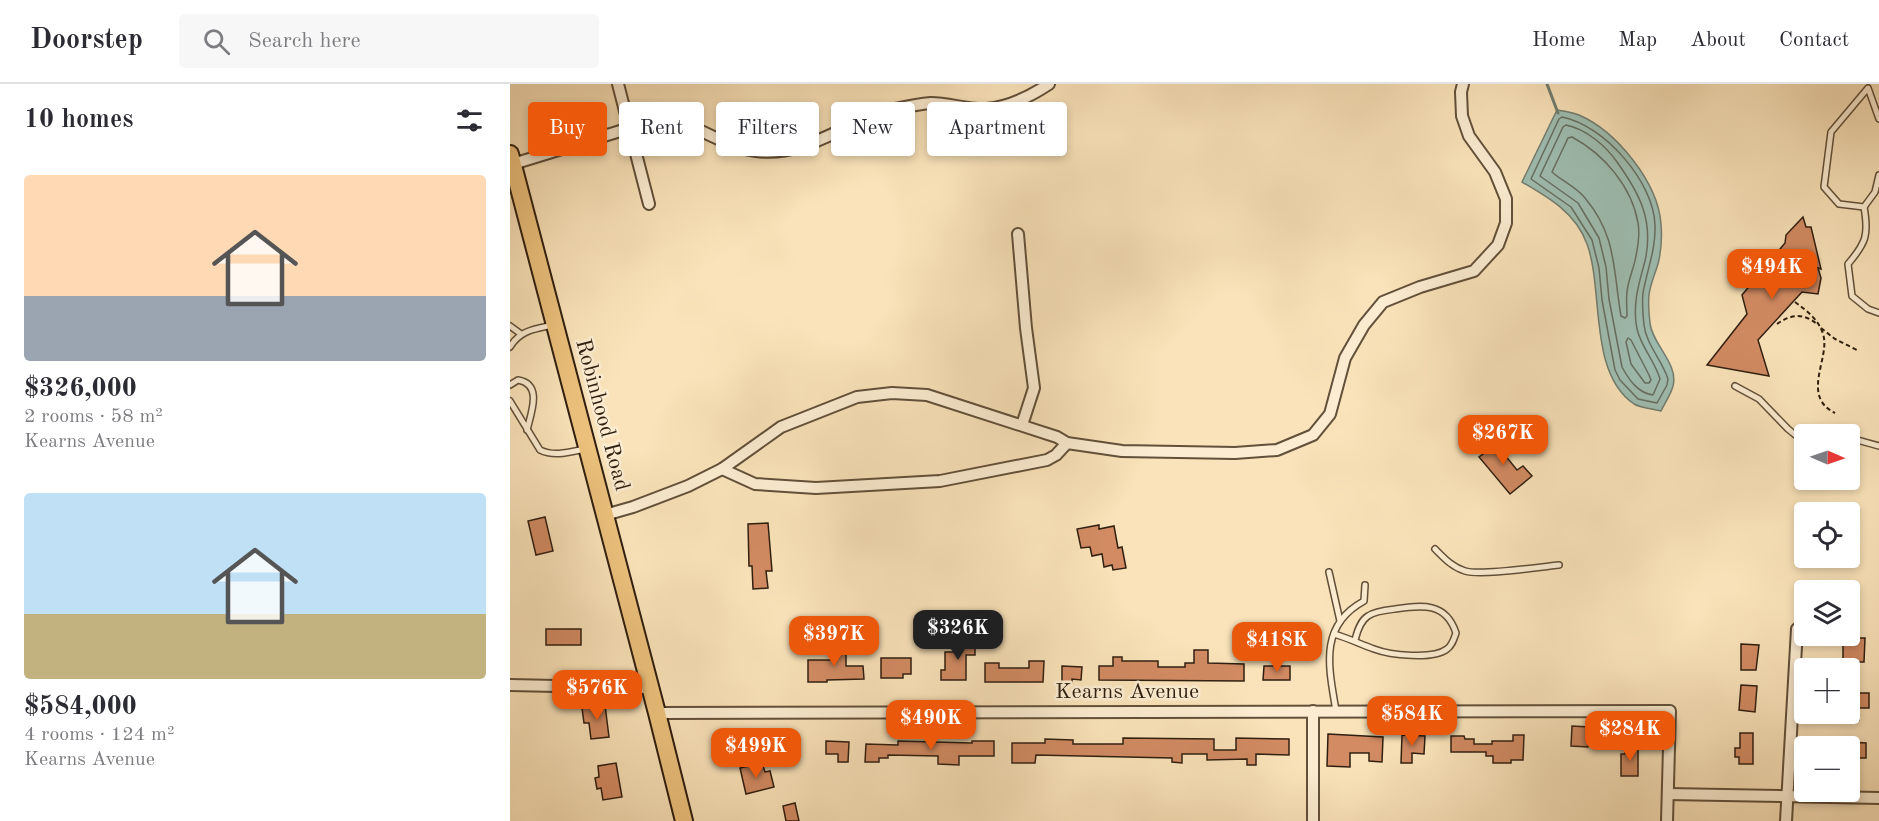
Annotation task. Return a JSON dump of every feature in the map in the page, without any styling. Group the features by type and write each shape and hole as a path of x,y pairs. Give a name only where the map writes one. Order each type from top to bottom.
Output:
{"main road":[{"name":"Robinhood Road","path":"512,159 684,821"}],"street":[{"path":"618,84 622,102"},
{"path":"704,132 739,147 755,151 776,152 810,145 879,114 898,108 932,103 985,109 1023,99 1049,84"},
{"path":"605,514 633,507 688,486 722,469 781,427 857,397 892,393 927,395 1057,436 1067,443 1122,451 1235,453 1277,450 1312,435 1330,414 1346,358 1364,325 1383,302 1420,287 1474,271 1498,245 1506,223 1506,200 1495,172 1469,136 1462,116 1463,84"},
{"path":"512,159 619,131"},
{"path":"636,156 649,204"},
{"path":"1018,234 1034,388 1023,425"},
{"path":"722,469 755,484 806,487 874,486 940,481 1047,460 1056,455 1067,443"},
{"path":"1786,821 1796,646"},
{"path":"510,685 649,688"},
{"path":"1313,711 1313,821"},
{"name":"Kearns Avenue","path":"657,712 1670,711 1668,794"},
{"path":"1667,821 1668,794 1879,798"}],"lane":[{"path":"1864,207 1839,204 1824,187 1832,132 1868,88 1879,119"},
{"path":"1879,176 1875,192 1864,207 1868,227 1862,248 1848,264 1852,296 1868,309 1879,313"},
{"path":"510,346 515,336 526,330 555,324"},
{"path":"510,326 515,336"},
{"path":"510,386 518,380 525,381 530,385 534,395 527,430"},
{"path":"1735,386 1759,399 1794,434"},
{"path":"510,401 540,450 547,454 587,449"},
{"path":"1860,441 1879,446"},
{"path":"1435,549 1451,565 1467,572 1559,565"},
{"path":"1329,572 1340,621"},
{"path":"1336,711 1329,663 1334,634 1340,621 1350,609 1364,602 1365,585"},
{"path":"1334,634 1374,649 1397,654 1437,655 1449,649 1456,633 1446,615 1436,608 1421,606 1366,616 1355,640"}],"path":[{"path":"1795,302 1812,315 1820,327 1825,346 1818,372 1818,386 1822,400 1828,409 1834,412"},
{"path":"1777,324 1786,318 1801,316 1808,318 1835,339 1859,351"}],"water":[{"path":"1557,110 1576,114 1593,123 1620,145 1643,175 1658,208 1661,244 1650,291 1649,316 1655,339 1669,362 1674,378 1672,389 1661,411 1634,404 1619,390 1603,352 1592,263 1582,233 1576,223 1560,207 1522,182"}],"building":[{"path":"1803,217 1806,227 1811,227 1821,269 1818,268 1821,278 1818,294 1802,292 1758,340 1769,376 1707,365 1747,314 1742,295 1785,243 1786,235"},
{"path":"1483,439 1491,447 1500,439 1510,450 1504,454 1517,470 1523,466 1532,476 1510,494 1479,457 1483,454 1476,445"},
{"path":"545,517 553,551 536,555 528,521"},
{"path":"768,523 772,571 766,571 768,588 753,589 752,566 749,566 748,524"},
{"path":"1099,525 1099,529 1114,526 1118,548 1122,547 1126,568 1113,570 1112,565 1104,567 1102,554 1092,556 1090,547 1081,548 1077,529"},
{"path":"546,629 581,629 581,645 546,645"},
{"path":"975,638 975,655 966,655 966,680 941,680 941,670 945,670 945,652 958,652 958,639"},
{"path":"1860,638 1865,638 1864,662 1860,662 1860,658 1843,658 1843,646 1860,646"},
{"path":"834,641 846,641 846,666 863,666 864,679 808,682 808,660 835,660"},
{"path":"1741,644 1759,645 1756,670 1741,670"},
{"path":"1194,650 1208,650 1208,663 1244,664 1244,681 1099,680 1099,666 1113,666 1113,657 1122,657 1122,661 1158,661 1158,667 1185,667 1185,663 1194,663"},
{"path":"881,658 911,658 911,674 903,674 903,678 881,678"},
{"path":"1029,661 1044,661 1043,682 985,682 985,663 999,663 999,668 1029,668"},
{"path":"1062,666 1082,667 1081,680 1072,679 1072,683 1062,683"},
{"path":"1264,666 1290,666 1290,680 1263,680"},
{"path":"1741,685 1757,686 1755,712 1739,710"},
{"path":"1860,693 1869,693 1869,708 1860,708"},
{"path":"605,705 609,737 591,739 589,723 584,723 582,708"},
{"path":"1572,726 1589,727 1588,747 1571,746"},
{"path":"1740,733 1753,733 1753,764 1739,764 1739,757 1735,757 1735,748 1740,748"},
{"path":"1328,734 1383,737 1382,762 1369,761 1369,753 1350,753 1350,767 1327,766"},
{"path":"1402,735 1425,736 1424,754 1412,753 1412,763 1401,763"},
{"path":"1513,735 1524,735 1523,760 1493,763 1493,756 1486,756 1486,752 1451,752 1451,736 1474,739 1474,744 1492,744 1492,741 1513,741"},
{"path":"1123,738 1214,739 1214,750 1236,750 1236,738 1289,739 1289,755 1256,754 1256,765 1247,765 1247,759 1207,760 1207,754 1182,754 1182,763 1172,762 1172,758 1036,755 1035,763 1012,763 1012,743 1045,743 1045,739 1073,740 1073,744 1123,744"},
{"path":"826,741 849,742 848,762 838,762 838,754 826,754"},
{"path":"898,741 972,743 972,741 994,741 994,756 959,756 959,765 938,764 938,756 888,755 888,758 879,758 879,762 865,762 866,744 898,745"},
{"path":"1860,743 1866,743 1866,758 1860,758"},
{"path":"1625,747 1638,747 1638,776 1621,776 1621,754 1625,754"},
{"path":"616,763 622,797 603,800 601,788 597,789 595,778 599,777 598,766"},
{"path":"762,763 765,772 770,771 774,787 746,794 740,768"},
{"path":"795,803 799,821 786,821 783,806"}],"waterway":[{"path":"1547,84 1558,113"}]}
